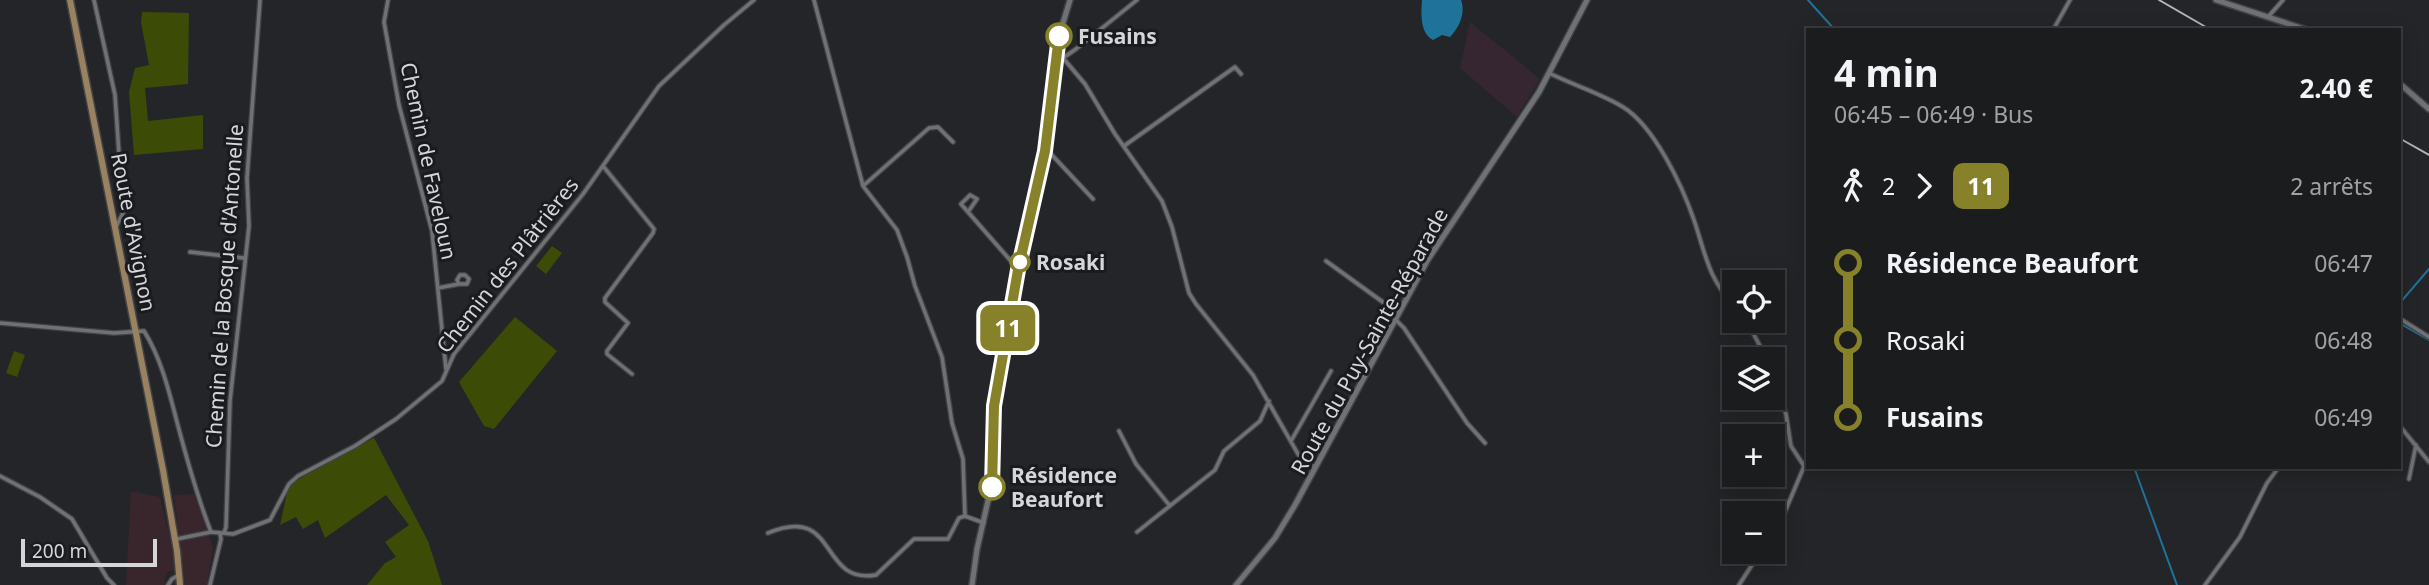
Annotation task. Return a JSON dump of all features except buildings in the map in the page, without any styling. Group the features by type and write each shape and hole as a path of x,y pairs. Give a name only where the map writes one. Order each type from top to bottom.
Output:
{"main road":[{"name":"Route d'Avignon","path":"70,0 163,470 182,585"},
{"path":"972,585 993,479 994,406 1018,270 1045,151 1063,19 1069,0"},
{"name":"Route du Puy-Sainte-Réparade","path":"1236,585 1275,538 1441,238 1539,92 1587,0"},
{"path":"2216,0 2301,28"},
{"path":"2401,85 2429,109"},
{"name":"Route d'Avignon","path":"176,539 182,585"}],"street":[{"path":"94,0 115,95 123,213 116,227"},
{"name":"Chemin de la Bosque d'Antonelle","path":"223,534 226,527 230,401 249,226 247,178 260,0"},
{"name":"Chemin de Faveloun","path":"388,0 384,22 399,105 432,231 446,372"},
{"name":"Chemin des Plâtrières","path":"223,534 270,520 284,491 298,476 355,446 396,419 442,381 454,354 603,166 659,86 754,0"},
{"path":"814,0 863,186 897,230 942,357 952,423 963,459 965,516"},
{"path":"1137,0 1076,49 1060,56 1085,84 1167,213 1189,293 1253,374 1305,462 1315,467"},
{"path":"2054,28 2070,0"},
{"path":"2268,17 2283,0"},
{"path":"1124,146 1235,66 1241,74"},
{"path":"1549,73 1622,106 1645,126 1690,208 1707,267 1722,291"},
{"path":"863,186 929,128 938,127 953,142"},
{"path":"1045,151 1052,155 1093,199"},
{"path":"603,166 654,229 605,298 605,302 628,323 607,354 632,374"},
{"path":"968,212 977,199 970,195 961,204 1018,270"},
{"path":"190,252 244,258"},
{"path":"1326,261 1397,316 1467,423 1485,443"},
{"path":"438,288 459,284"},
{"path":"2401,319 2429,337"},
{"path":"0,323 114,333 144,331 156,353 167,385 196,495 211,532"},
{"path":"1291,441 1331,372"},
{"path":"1137,532 1215,470 1224,451 1260,421 1269,401"},
{"path":"1785,410 1791,446 1804,466"},
{"path":"2401,427 2429,462"},
{"path":"1119,431 1136,464 1170,506"},
{"path":"2409,479 2416,445"},
{"path":"1785,511 1806,462"},
{"path":"2205,585 2241,537 2267,483 2278,469"},
{"path":"0,476 40,497 72,519 107,578 114,585"},
{"path":"850,579 868,579 876,575 914,539 948,539 959,518 965,516 984,523"},
{"path":"768,533 779,528 803,528 820,542 841,573"},
{"path":"176,539 211,532 223,534 225,538 221,539 210,585"},
{"path":"1739,585 1753,564"},
{"path":"168,585 179,575"}],"shaded area":[{"path":"1470,22 1540,79 1517,117 1460,68"},
{"path":"131,491 160,497 177,569 167,572 164,585 126,585"},
{"path":"194,494 213,546 207,585 185,585 174,495"}],"green space":[{"path":"142,12 189,13 188,84 145,88 148,121 203,115 203,149 134,155 129,92 135,68 149,65 141,22"},
{"path":"552,246 562,253 546,274 536,266"},
{"path":"515,317 557,351 494,429 484,426 459,382"},
{"path":"14,351 25,355 17,377 6,373"},
{"path":"374,438 428,541 442,585 367,585 385,563 396,557 385,542 409,525 386,495 325,538 318,520 303,529 296,517 280,525 290,486"}],"water":[{"path":"1422,0 1461,0 1461,20 1450,37 1442,35 1433,40 1429,37 1424,28"}],"waterway":[{"path":"1808,0 1833,28"},
{"path":"2401,302 2429,269"},
{"path":"2401,324 2429,340"},
{"path":"2135,469 2177,585"}],"railway":[{"path":"2159,0 2208,28"},
{"path":"2401,139 2429,155"}],"bus line":[{"name":"11","path":"992,487 994,406 1018,270 1045,151 1059,36"}],"place":[{"name":"Fusains","path":"1059,36"},
{"name":"Rosaki","path":"1020,262"},
{"name":"Résidence Beaufort","path":"992,487"}]}
